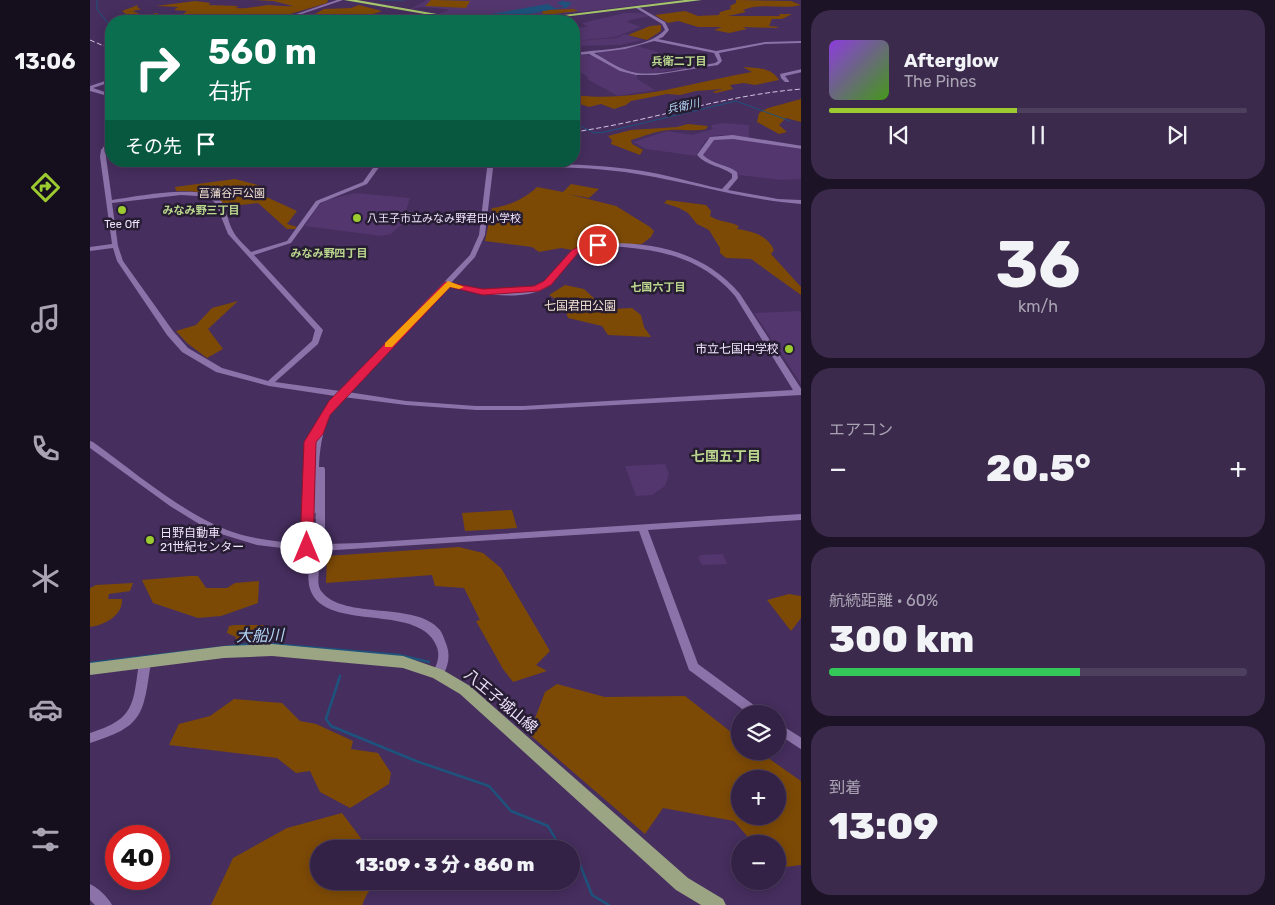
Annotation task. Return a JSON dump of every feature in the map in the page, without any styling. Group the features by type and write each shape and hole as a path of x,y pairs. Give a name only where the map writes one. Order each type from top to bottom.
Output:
{"highway":[{"path":"347,0 438,15"},
{"path":"569,15 699,0"}],"main road":[{"name":"八王子城山線","path":"90,669 224,652 265,650 387,660 416,666 438,674 476,700 682,884 717,905"}],"street":[{"path":"296,15 342,0"},
{"path":"299,15 342,0"},
{"path":"637,7 661,20 666,26 664,34 655,40"},
{"path":"580,53 655,40 716,52 762,43 801,42"},
{"path":"589,52 624,71 644,74 716,64 720,61 716,52"},
{"path":"787,81 782,75 801,70"},
{"path":"91,87 105,81"},
{"path":"91,87 105,92"},
{"path":"726,190 736,178 736,173 706,160 700,155 712,138 733,137 801,148"},
{"path":"107,167 109,202 115,246 125,270 180,346 213,368 269,384 432,406 505,408 800,392"},
{"path":"250,254 289,242 318,202 364,183 375,167"},
{"path":"307,548 310,442 317,434 325,415 341,395 469,261 479,243 492,167"},
{"path":"566,167 615,169 726,190 801,200"},
{"path":"109,202 184,192 211,198 219,203 230,233 319,330 315,342 269,384"},
{"path":"448,284 483,292 530,290 547,283 573,253 585,247 632,244 655,249 698,264 730,285 800,392"},
{"path":"90,249 115,246"},
{"path":"314,510 317,434"},
{"path":"317,434 321,444 320,548"},
{"path":"90,444 206,524 231,535 259,542 307,548 801,517"},
{"path":"642,527 693,667 746,705"},
{"path":"314,565 313,582 316,592 328,603 340,607 413,620 430,628 438,637 443,648 443,664 438,674"},
{"path":"90,738 118,729 133,717 140,702 145,662"},
{"path":"786,734 801,745"},
{"path":"90,891 105,905"}],"shaded area":[{"path":"427,0 683,0 552,15 436,15 449,10 421,7 408,10"},
{"path":"624,13 639,13 650,16 630,20 627,22 641,27 615,37 580,40 580,28 587,27 582,23"},
{"path":"625,34 643,40 621,45 580,46 580,41 616,38"},
{"path":"637,46 695,65 694,67 656,73 638,73 623,69 597,55 599,52"},
{"path":"580,54 592,56 620,70 637,75 637,79 655,90 618,96 587,79 588,77 580,72"},
{"path":"724,123 749,125 749,138 722,135 712,136 705,141 696,156 646,149 633,142 667,131 692,135 713,129 711,125"},
{"path":"727,137 801,149 801,179 781,180 738,175 728,167 704,157 702,153 713,140"},
{"name":"八王子市立みなみ野君田小学校","path":"355,193 410,198 402,224 391,234 381,236 305,226 319,205 327,200"},
{"name":"市立七国中学校","path":"799,311 801,313 801,384 754,313"},
{"path":"665,464 669,474 665,486 652,495 636,496 625,466"},
{"path":"723,554 727,564 702,565 698,557 701,555"}],"green space":[{"path":"252,0 328,0 327,3 287,15 183,14 187,11 174,10 178,7 156,6 195,1 211,3 208,5 238,6 236,8 268,5 293,6 273,1"},
{"path":"431,0 470,1 466,8 425,6"},
{"path":"736,0 791,1 801,5 786,7 764,6 743,10 746,12 728,16 780,16 779,14 792,14 782,19 772,19 769,26 779,27 776,28 743,27 747,29 729,33 714,30 722,27 698,27 678,21 668,23 655,15 685,11 698,16 719,15 720,12 731,9 730,6 736,3"},
{"path":"138,5 137,7 141,9 133,11 142,15 127,15 122,11"},
{"path":"359,5 382,11 371,15 313,15 324,9 351,8"},
{"path":"574,9 578,11 545,15 521,15 543,14 542,11"},
{"path":"661,25 661,31 647,40 628,35 650,26"},
{"path":"743,67 768,70 779,80 755,85 744,83 730,85 733,89 716,93 712,92 723,89 696,91 680,95 667,94 631,101 614,109 601,104 589,107 580,104 580,96 597,97 642,94 752,72"},
{"path":"801,99 801,122 786,118 779,125 787,132 779,134 757,122 759,113 768,108"},
{"path":"688,124 708,126 706,129 701,130 660,131 631,140 632,144 643,150 640,155 611,144 612,140 608,136 631,130 677,127"},
{"name":"菖蒲谷戸公園","path":"235,179 265,187 260,194 297,211 287,224 297,227 295,229 287,229 258,203 224,207 221,202 211,195 176,191 175,187"},
{"path":"571,184 599,189 589,198 568,194 616,206 650,227 654,231 651,237 642,244 593,244 572,250 561,248 539,252 532,247 485,241 492,208 516,201 537,187 563,192"},
{"path":"667,200 706,205 711,211 710,216 713,218 735,224 739,226 737,229 763,237 774,250 771,254 801,287 801,295 751,259 726,258 720,253 720,248 709,230 697,224 688,213 664,203"},
{"name":"七国君田公園","path":"565,285 584,289 597,301 611,309 632,308 641,315 644,327 651,337 608,335 602,326 568,318 563,304 549,295"},
{"path":"238,301 208,329 223,349 207,358 187,343 176,331 196,325 212,308"},
{"path":"512,510 517,528 465,531 462,513"},
{"path":"459,547 483,553 501,568 550,651 536,665 547,671 513,682 503,669 476,621 480,620 464,588 435,586 432,575 326,583 327,556"},
{"path":"198,576 206,588 227,588 235,583 259,581 258,603 221,616 198,618 153,603 142,580"},
{"path":"133,583 130,591 109,594 108,599 122,599 116,615 107,622 90,627 90,588 96,585"},
{"path":"789,594 801,596 801,618 791,631 767,600"},
{"path":"264,625 260,639 235,639 236,637 227,633 229,626"},
{"path":"557,684 605,697 685,696 731,732 731,760 771,760 785,770 731,770 731,820 663,808 645,834 529,734 545,692"},
{"path":"234,699 282,703 300,721 316,724 353,741 351,749 378,753 391,773 389,784 350,808 320,792 310,771 296,773 277,758 169,745 179,724 210,716"},
{"path":"786,771 801,781 801,865 786,867 786,835 746,835 737,825 786,825"},
{"path":"342,813 362,840 310,840 310,890 370,890 362,905 211,905 233,858 287,828"}],"water":[{"path":"562,1 572,3 566,8 522,15 486,15 548,4 555,8 565,7 557,3"}],"waterway":[{"name":"兵衛川","path":"97,0 97,9 105,19"},
{"path":"380,0 404,0"},
{"name":"兵衛川","path":"580,126 595,133 605,132 736,101 790,121"},
{"name":"大船川","path":"90,663 259,643 399,655 429,662"},
{"path":"340,676 326,719 331,726 416,761 489,786 511,811 548,826 556,840"},
{"path":"580,865 592,895 609,905"}],"tunnel":[{"path":"314,510 314,565"}],"railway":[{"path":"90,40 105,46"},
{"path":"580,131 716,102 801,89"}],"slow traffic":[{"path":"389,345 448,284 459,287"}],"place":[{"name":"Tee Off","path":"122,210"},
{"name":"八王子市立みなみ野君田小学校","path":"357,218"},
{"name":"市立七国中学校","path":"789,349"},
{"name":"日野自動車 21世紀センター","path":"150,540"}],"district":[{"name":"兵衛二丁目","path":"679,61"},
{"name":"みなみ野三丁目","path":"201,210"},
{"name":"みなみ野四丁目","path":"329,253"},
{"name":"七国六丁目","path":"658,287"},
{"name":"七国五丁目","path":"726,456"}],"route":[{"path":"307,548 307,492 310,442 317,434 319,426 333,403 397,336 448,284 483,292 540,288 579,249 598,245"}]}
